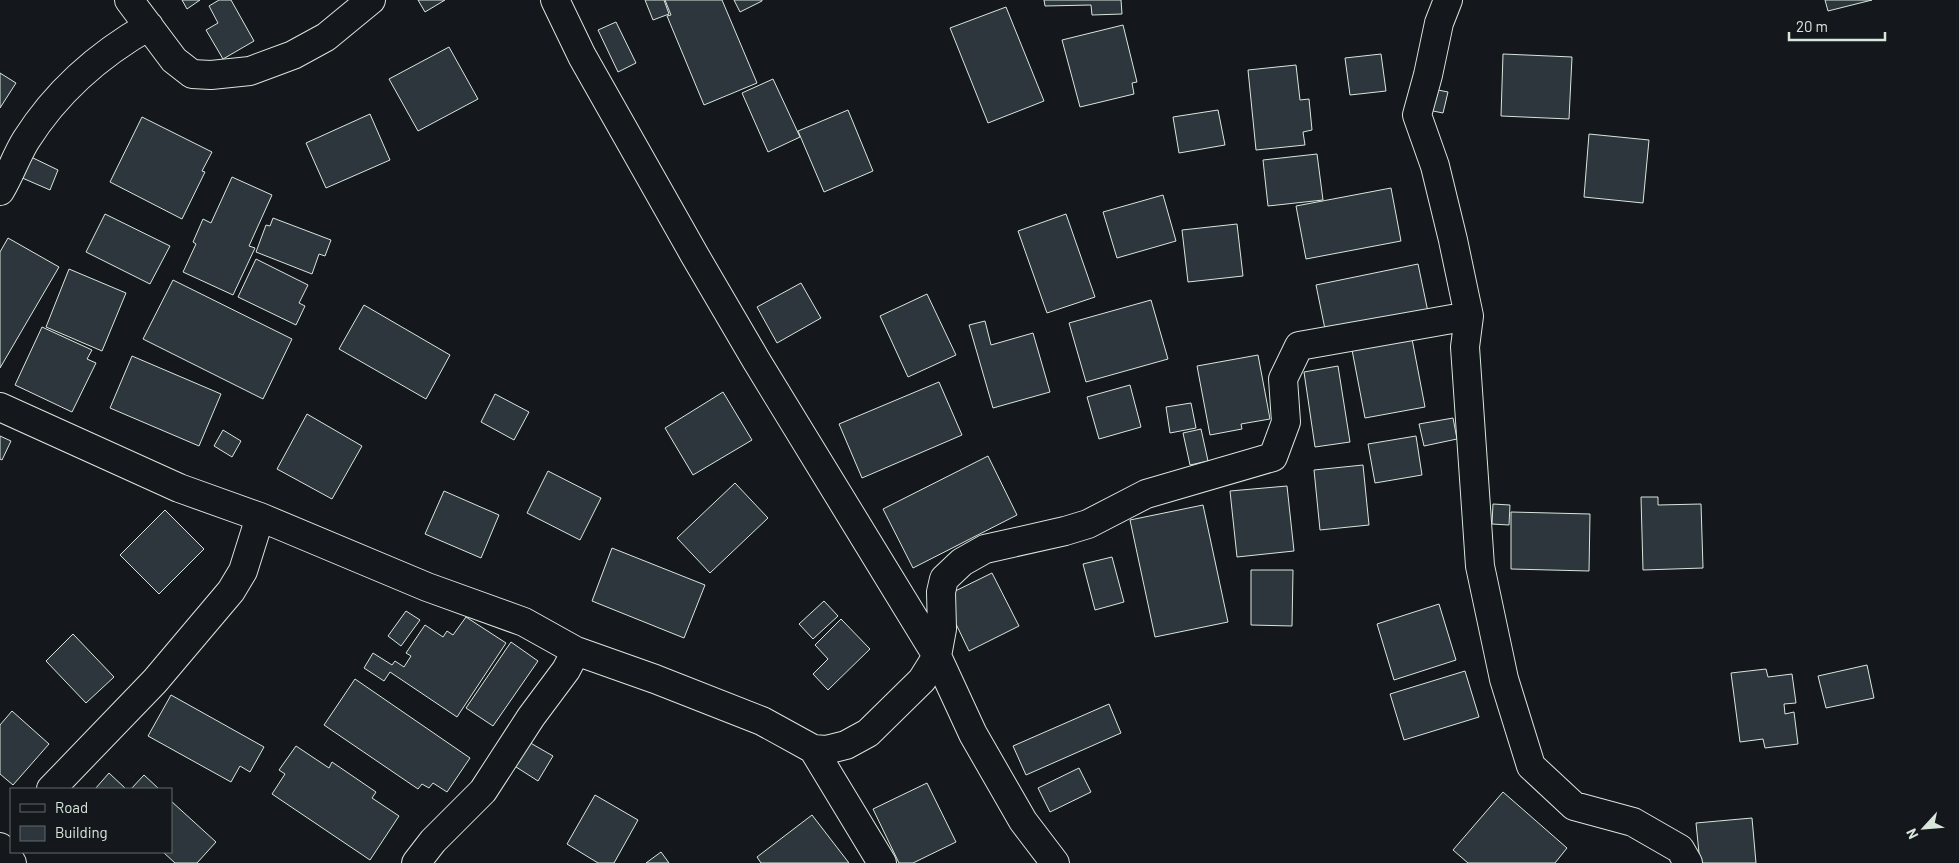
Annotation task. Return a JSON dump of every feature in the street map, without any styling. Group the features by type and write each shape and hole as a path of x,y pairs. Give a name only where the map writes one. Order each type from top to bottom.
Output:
{"street":[{"path":"130,0 174,60 192,74 212,75 250,71 293,55 326,37 371,0"},
{"path":"556,0 582,56 698,262 937,656 973,734 1023,821 1055,863"},
{"path":"1448,0 1439,23 1417,115 1435,166 1453,240 1468,316 1465,347 1480,566 1504,679 1531,766 1574,806 1633,822 1680,849 1688,863"},
{"path":"0,191 25,142 43,115 70,85 119,43 149,26"},
{"path":"0,407 179,488 260,517 427,588 524,622 576,651 655,679 762,721 813,749 826,750 846,745 868,733 922,680 937,656 942,629 941,592 944,579 962,562 986,549 1088,524 1146,494 1273,457 1286,422 1283,379 1299,346 1468,316"},
{"path":"52,788 155,681 231,591 243,570 260,517"},
{"path":"416,863 433,841 483,791 531,717 566,670 576,651"},
{"path":"813,749 882,863"},
{"path":"10,832 0,845 12,863"}],"building":[{"path":"182,0 200,0 187,9"},
{"path":"219,0 231,0 254,41 223,59 206,30 218,23 209,6"},
{"path":"418,0 445,0 425,12"},
{"path":"645,0 664,0 669,14 653,20"},
{"path":"665,0 722,0 757,83 704,105 667,16 671,15"},
{"path":"734,0 762,0 762,1 740,12"},
{"path":"1044,0 1121,0 1122,14 1092,15 1091,5 1045,6"},
{"path":"1825,0 1872,0 1828,11"},
{"path":"1006,7 1044,101 988,123 950,28"},
{"path":"616,22 636,63 618,72 598,30"},
{"path":"1123,25 1137,82 1132,83 1134,94 1080,107 1062,40"},
{"path":"449,47 478,99 418,131 389,79"},
{"path":"1381,54 1386,91 1350,95 1345,58"},
{"path":"1503,54 1572,57 1569,119 1501,116"},
{"path":"1296,65 1300,100 1309,99 1312,130 1303,132 1305,145 1256,150 1248,70"},
{"path":"0,73 16,83 0,108"},
{"path":"773,79 800,137 768,152 742,93"},
{"path":"1428,88 1448,92 1443,113 1423,109"},
{"path":"848,110 873,171 824,192 798,131"},
{"path":"1218,110 1225,145 1179,153 1173,117"},
{"path":"370,114 390,160 326,188 306,143"},
{"path":"142,117 212,152 202,171 205,172 182,219 110,182"},
{"path":"1589,134 1649,140 1643,203 1584,197"},
{"path":"1317,154 1323,200 1268,206 1263,160"},
{"path":"29,156 58,170 50,190 20,177"},
{"path":"232,177 272,195 249,246 255,248 233,295 183,272 196,244 193,242 203,219 211,223"},
{"path":"1391,188 1401,241 1306,259 1296,206"},
{"path":"1163,195 1176,241 1117,258 1103,212"},
{"path":"105,214 170,246 150,284 86,252"},
{"path":"1066,214 1095,297 1047,313 1018,231"},
{"path":"273,218 331,240 325,256 319,254 312,274 256,252 266,225 270,226"},
{"path":"1237,224 1243,276 1188,282 1182,230"},
{"path":"8,238 59,267 0,368 0,252"},
{"path":"256,259 308,285 299,303 305,306 296,325 238,297"},
{"path":"1418,264 1428,312 1326,334 1316,285"},
{"path":"69,269 126,293 102,351 46,327"},
{"path":"173,280 292,339 263,399 143,339"},
{"path":"801,283 821,318 777,343 757,307"},
{"path":"927,294 956,355 908,377 880,316"},
{"path":"1151,300 1168,359 1086,382 1069,323"},
{"path":"364,305 450,355 426,399 339,349"},
{"path":"985,321 991,345 1033,333 1050,392 993,408 969,325"},
{"path":"42,327 92,350 87,359 96,363 72,412 15,385"},
{"path":"1412,339 1425,407 1365,418 1352,350"},
{"path":"1258,355 1270,419 1241,424 1242,429 1210,435 1197,366"},
{"path":"132,356 221,394 199,446 110,408"},
{"path":"1338,366 1350,442 1315,447 1304,372"},
{"path":"939,382 962,435 862,478 839,424"},
{"path":"1130,385 1141,427 1099,439 1087,397"},
{"path":"723,392 752,440 693,475 665,428"},
{"path":"495,394 529,412 514,440 481,422"},
{"path":"1191,403 1196,428 1170,433 1166,407"},
{"path":"307,414 362,446 332,499 277,469"},
{"path":"1453,418 1457,439 1424,446 1419,424"},
{"path":"1201,429 1208,461 1190,465 1183,433"},
{"path":"223,430 241,441 232,457 214,446"},
{"path":"0,436 11,441 2,460 0,459"},
{"path":"1416,436 1422,475 1375,483 1368,444"},
{"path":"988,456 1017,515 913,568 883,509"},
{"path":"1363,465 1369,525 1320,530 1314,470"},
{"path":"548,471 601,498 580,540 527,513"},
{"path":"735,483 768,518 710,573 677,538"},
{"path":"1287,486 1294,551 1237,557 1230,491"},
{"path":"444,491 499,515 481,558 425,534"},
{"path":"1641,497 1658,497 1658,505 1701,504 1703,568 1643,570"},
{"path":"1493,504 1510,505 1509,525 1492,524"},
{"path":"1203,505 1228,622 1155,637 1130,520"},
{"path":"165,510 204,549 159,594 120,555"},
{"path":"1511,512 1590,514 1589,571 1511,569"},
{"path":"612,548 705,585 684,638 592,601"},
{"path":"1112,557 1124,602 1095,610 1083,564"},
{"path":"1251,570 1293,570 1292,626 1251,625"},
{"path":"992,573 1019,626 969,651 943,597"},
{"path":"824,601 838,616 813,639 799,624"},
{"path":"1439,604 1456,660 1394,680 1377,624"},
{"path":"406,611 420,620 401,646 388,636"},
{"path":"466,617 506,643 457,717 390,672 384,681 364,668 373,653 392,665 395,661 404,667 411,656 406,653 425,625 443,637 447,631 453,635"},
{"path":"841,619 870,649 828,690 813,674 828,659 815,645"},
{"path":"73,634 114,677 86,703 46,661"},
{"path":"511,642 538,661 493,726 466,708"},
{"path":"1867,665 1874,698 1826,708 1818,676"},
{"path":"1766,669 1768,677 1792,674 1796,703 1784,704 1785,714 1794,712 1798,744 1765,748 1763,739 1740,742 1731,673"},
{"path":"1465,671 1479,717 1404,740 1390,694"},
{"path":"355,679 470,758 447,792 433,783 429,788 422,784 418,789 324,725"},
{"path":"171,695 264,747 250,772 240,766 231,782 148,736"},
{"path":"1109,704 1121,733 1026,775 1013,746"},
{"path":"12,711 49,744 13,785 0,774 0,725"},
{"path":"527,741 553,756 538,781 513,765"},
{"path":"296,746 329,768 332,762 376,792 372,798 399,816 370,860 272,794 285,774 279,770"},
{"path":"1079,768 1091,792 1050,812 1038,788"},
{"path":"109,773 125,788 96,788"},
{"path":"144,775 158,788 132,788"},
{"path":"927,783 956,842 913,863 899,863 873,809"},
{"path":"1503,792 1567,848 1555,863 1468,863 1453,850"},
{"path":"595,795 638,820 614,863 598,863 567,844"},
{"path":"172,802 216,842 197,863 175,863 164,853 172,853"},
{"path":"812,815 849,863 761,863 757,857"},
{"path":"1752,818 1756,863 1700,863 1696,823"},
{"path":"661,852 669,863 646,863"}]}
